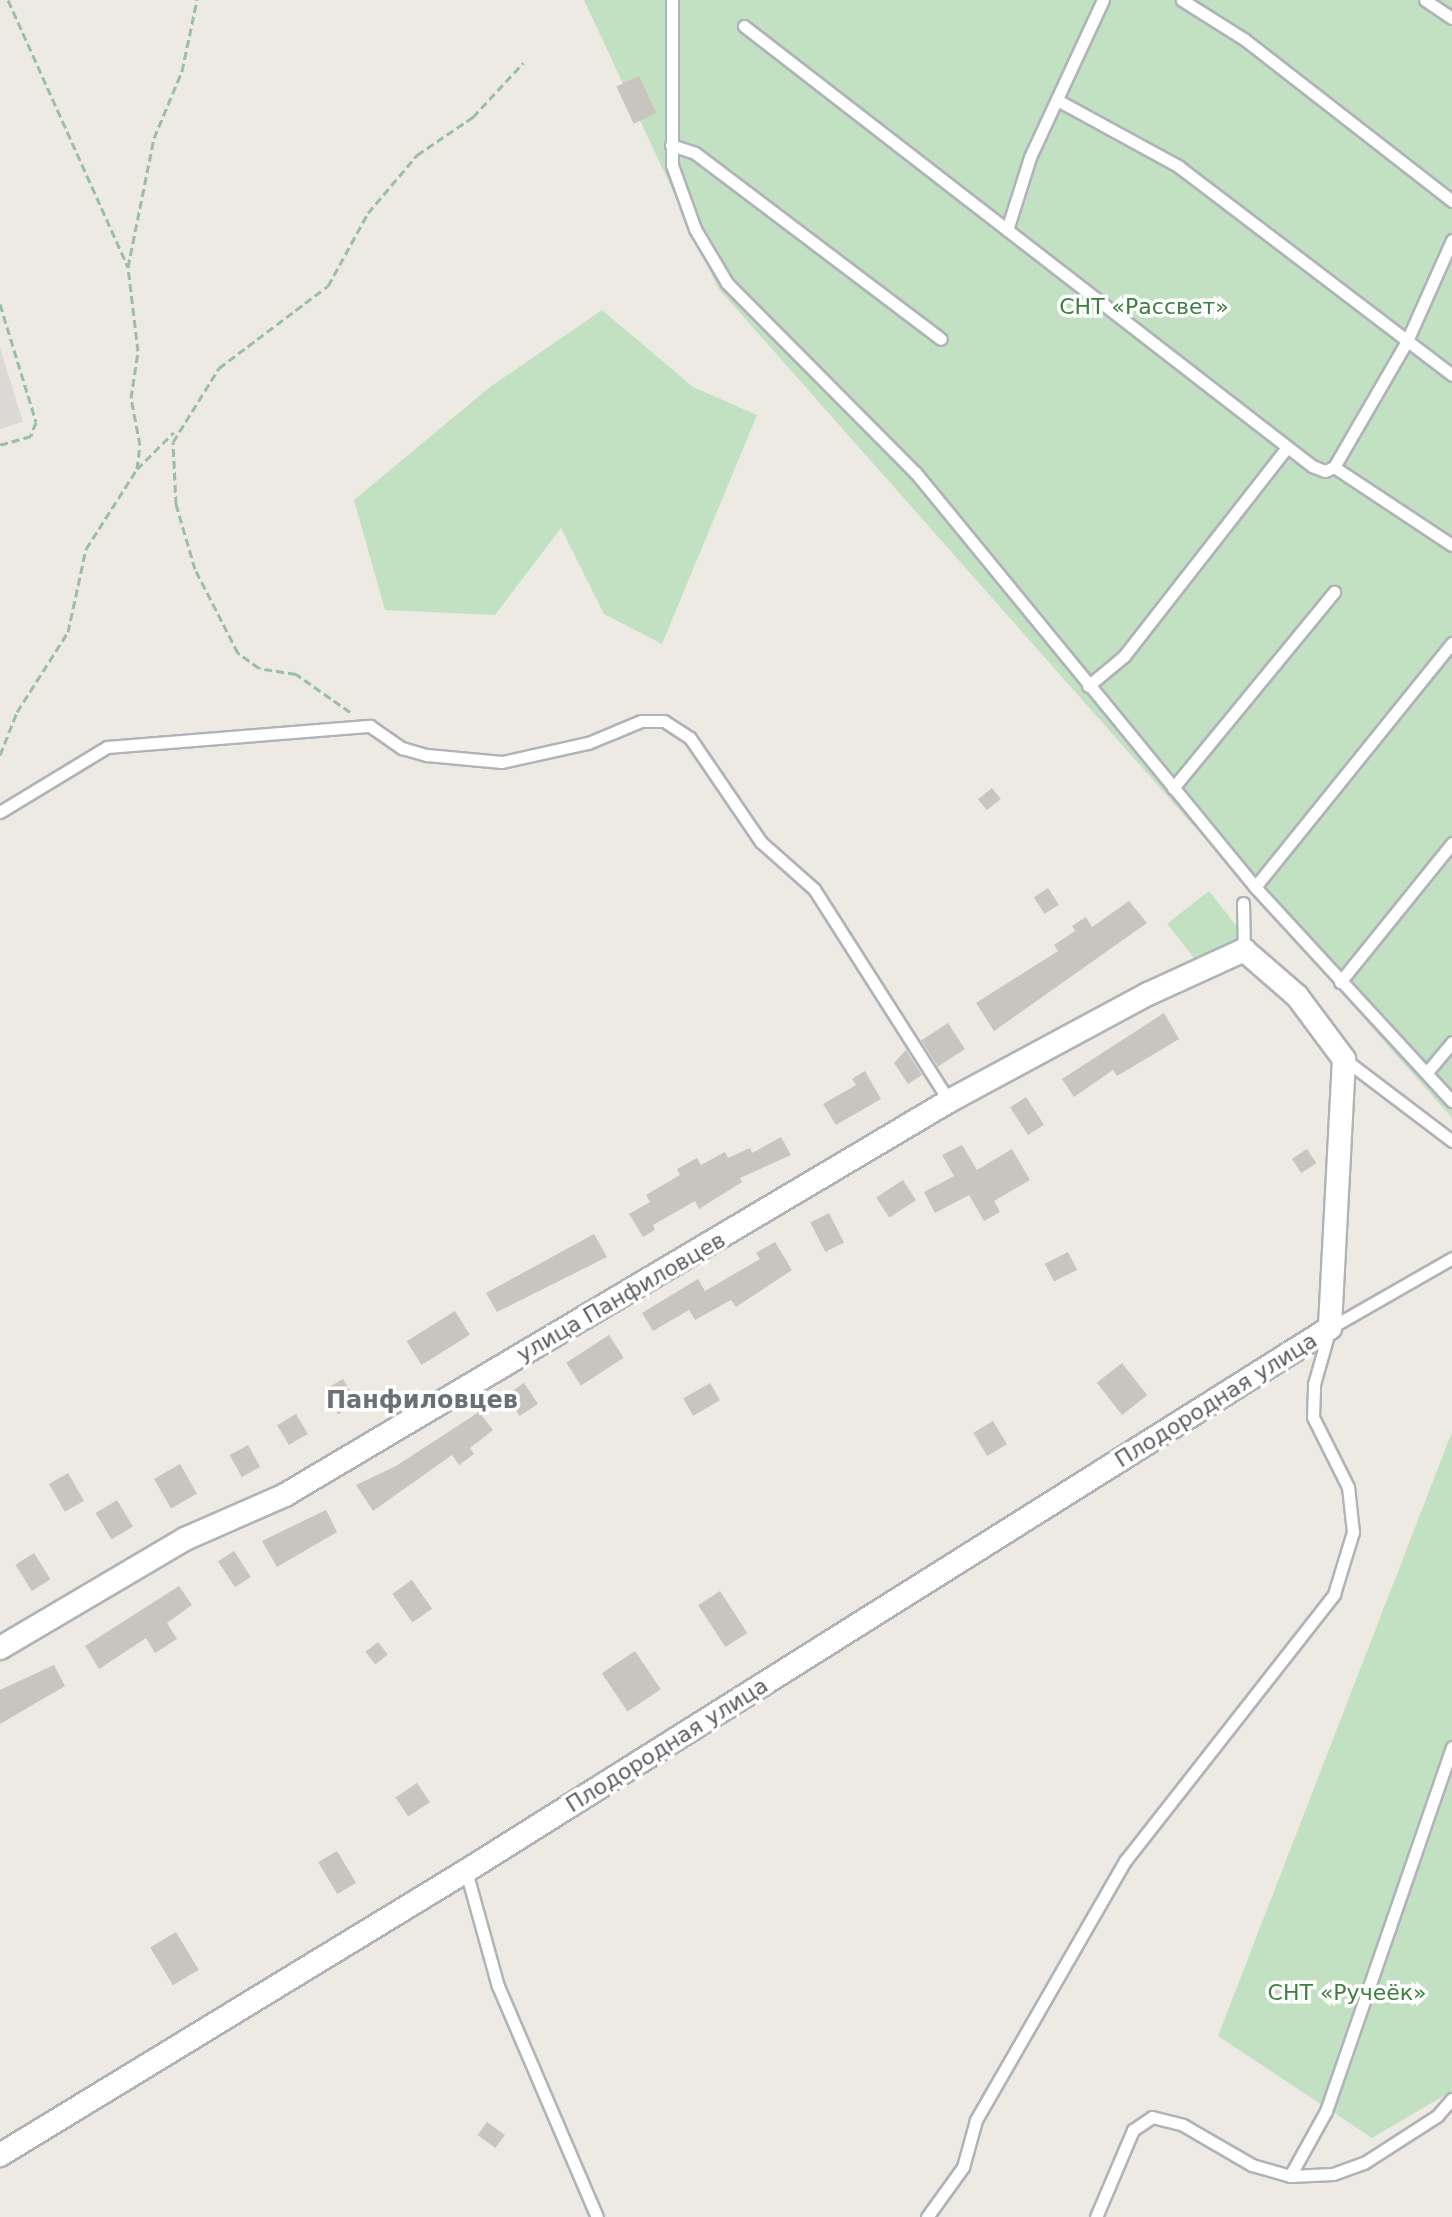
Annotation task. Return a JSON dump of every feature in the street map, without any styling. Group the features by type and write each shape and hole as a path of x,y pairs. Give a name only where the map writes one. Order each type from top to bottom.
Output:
{"street":[{"name":"улица Панфиловцев","path":"0,1648 185,1539 285,1495 949,1101 1148,994 1244,950"},
{"path":"1244,950 1297,996 1344,1059 1330,1328"},
{"name":"Плодородная улица","path":"0,2155 466,1871 1330,1328"}],"lane":[{"path":"672,0 672,165 695,229 727,283 915,472 1255,887 1340,982 1428,1071 1452,1101"},
{"path":"1007,230 1030,157 1059,101 1103,0"},
{"path":"1182,0 1244,39 1452,201"},
{"path":"1425,0 1452,18"},
{"path":"744,26 1287,447 1312,466 1325,471 1334,467 1406,343 1452,240"},
{"path":"1059,101 1178,166 1406,343 1452,375"},
{"path":"671,145 695,153 941,339"},
{"path":"1088,686 1124,656 1287,447"},
{"path":"1334,467 1452,545"},
{"path":"1173,788 1334,592"},
{"path":"1255,887 1452,643"},
{"path":"0,812 107,747 370,726 415,752 502,762 588,743 641,721 664,721 690,738 761,842 814,889 949,1101"},
{"path":"1340,982 1452,843"},
{"path":"1243,903 1244,950"},
{"path":"1428,1071 1452,1042"},
{"path":"1344,1059 1452,1141"},
{"path":"927,2217 963,2167 976,2120 1125,1861 1334,1594 1353,1532 1348,1487 1313,1417 1314,1384 1330,1328 1452,1258"},
{"path":"1290,2176 1326,2111 1452,1747"},
{"path":"466,1871 498,1986 597,2217"},
{"path":"1096,2217 1133,2130 1152,2117 1183,2125 1252,2165 1290,2176 1333,2174 1364,2163 1437,2116 1452,2099"}],"path":[{"path":"8,0 128,267 138,351 131,398 140,445 137,469"},
{"path":"128,267 154,138 186,60 197,0"},
{"path":"0,755 17,712 68,632 86,549 137,469 176,430 219,368 328,286 368,213 417,155 473,117 523,63"},
{"path":"0,304 36,422 31,436 0,445"},
{"path":"176,430 176,504 205,592 238,653 259,668 296,674 370,726"}],"shaded area":[{"path":"0,348 23,422 0,429"}],"green space":[{"name":"СНТ «Рассвет»","path":"584,0 1452,0 1452,1118 718,288"},
{"path":"602,310 693,387 757,415 662,644 604,614 561,528 495,615 385,610 354,500 490,387"},
{"path":"1209,891 1242,934 1200,966 1167,924"},
{"name":"СНТ «Ручеёк»","path":"1452,1432 1452,2091 1372,2138 1218,2036"}],"building":[{"path":"639,76 656,113 634,124 616,87"},
{"path":"992,788 1001,799 987,810 978,799"},
{"path":"1048,888 1059,905 1045,914 1034,897"},
{"path":"1129,901 1147,923 994,1031 976,1003 1058,951 1054,945 1075,931 1072,926 1086,917 1092,927"},
{"path":"1164,1013 1179,1039 1117,1076 1113,1070 1074,1097 1062,1079"},
{"path":"948,1023 965,1049 938,1066 921,1040"},
{"path":"906,1050 922,1075 908,1084 894,1063"},
{"path":"865,1071 881,1099 836,1125 823,1104 856,1085 852,1079"},
{"path":"1026,1097 1044,1125 1028,1135 1010,1107"},
{"path":"781,1137 791,1155 740,1178 742,1182 699,1209 695,1201 653,1225 655,1230 643,1237 629,1214 650,1202 646,1195 680,1175 677,1169 697,1158 701,1165 725,1152 728,1158 750,1148 752,1153"},
{"path":"962,1145 977,1170 1012,1149 1030,1180 994,1201 1000,1212 984,1221 969,1195 935,1213 924,1192 954,1176 942,1155"},
{"path":"1307,1149 1316,1163 1301,1173 1292,1159"},
{"path":"903,1180 916,1200 889,1218 876,1197"},
{"path":"829,1213 844,1242 825,1252 810,1223"},
{"path":"594,1234 607,1257 497,1312 486,1293"},
{"path":"775,1242 792,1270 736,1307 731,1300 695,1320 689,1310 653,1331 642,1313 698,1279 705,1291 760,1259 756,1253"},
{"path":"1068,1252 1077,1270 1054,1282 1045,1264"},
{"path":"455,1311 470,1335 421,1365 407,1341"},
{"path":"609,1335 624,1358 581,1385 566,1363"},
{"path":"1122,1363 1147,1395 1122,1415 1097,1383"},
{"path":"343,1379 357,1403 338,1414 324,1390"},
{"path":"524,1383 538,1404 520,1416 506,1395"},
{"path":"710,1383 720,1400 693,1416 683,1398"},
{"path":"479,1412 493,1430 470,1448 474,1454 459,1465 452,1455 373,1511 356,1485 396,1466"},
{"path":"296,1414 308,1434 289,1445 277,1425"},
{"path":"993,1421 1007,1444 987,1456 973,1433"},
{"path":"248,1445 260,1467 242,1477 230,1455"},
{"path":"180,1464 197,1493 171,1508 154,1479"},
{"path":"68,1473 84,1501 65,1512 49,1484"},
{"path":"117,1500 133,1527 112,1539 96,1513"},
{"path":"326,1510 337,1532 277,1567 262,1541"},
{"path":"234,1551 251,1577 235,1587 218,1561"},
{"path":"34,1553 50,1579 32,1591 15,1565"},
{"path":"412,1580 432,1609 412,1622 392,1594"},
{"path":"179,1586 192,1605 167,1623 177,1639 155,1653 146,1638 99,1669 85,1646"},
{"path":"720,1591 747,1633 725,1647 698,1605"},
{"path":"378,1642 388,1655 375,1664 365,1652"},
{"path":"635,1651 661,1689 628,1712 602,1673"},
{"path":"54,1665 65,1686 0,1724 0,1690"},
{"path":"417,1783 430,1802 408,1817 395,1798"},
{"path":"337,1851 356,1883 337,1894 318,1862"},
{"path":"176,1932 199,1970 173,1985 150,1947"},
{"path":"487,2122 505,2135 495,2148 478,2135"}],"district":[{"name":"Панфиловцев","path":"422,1401"}]}
